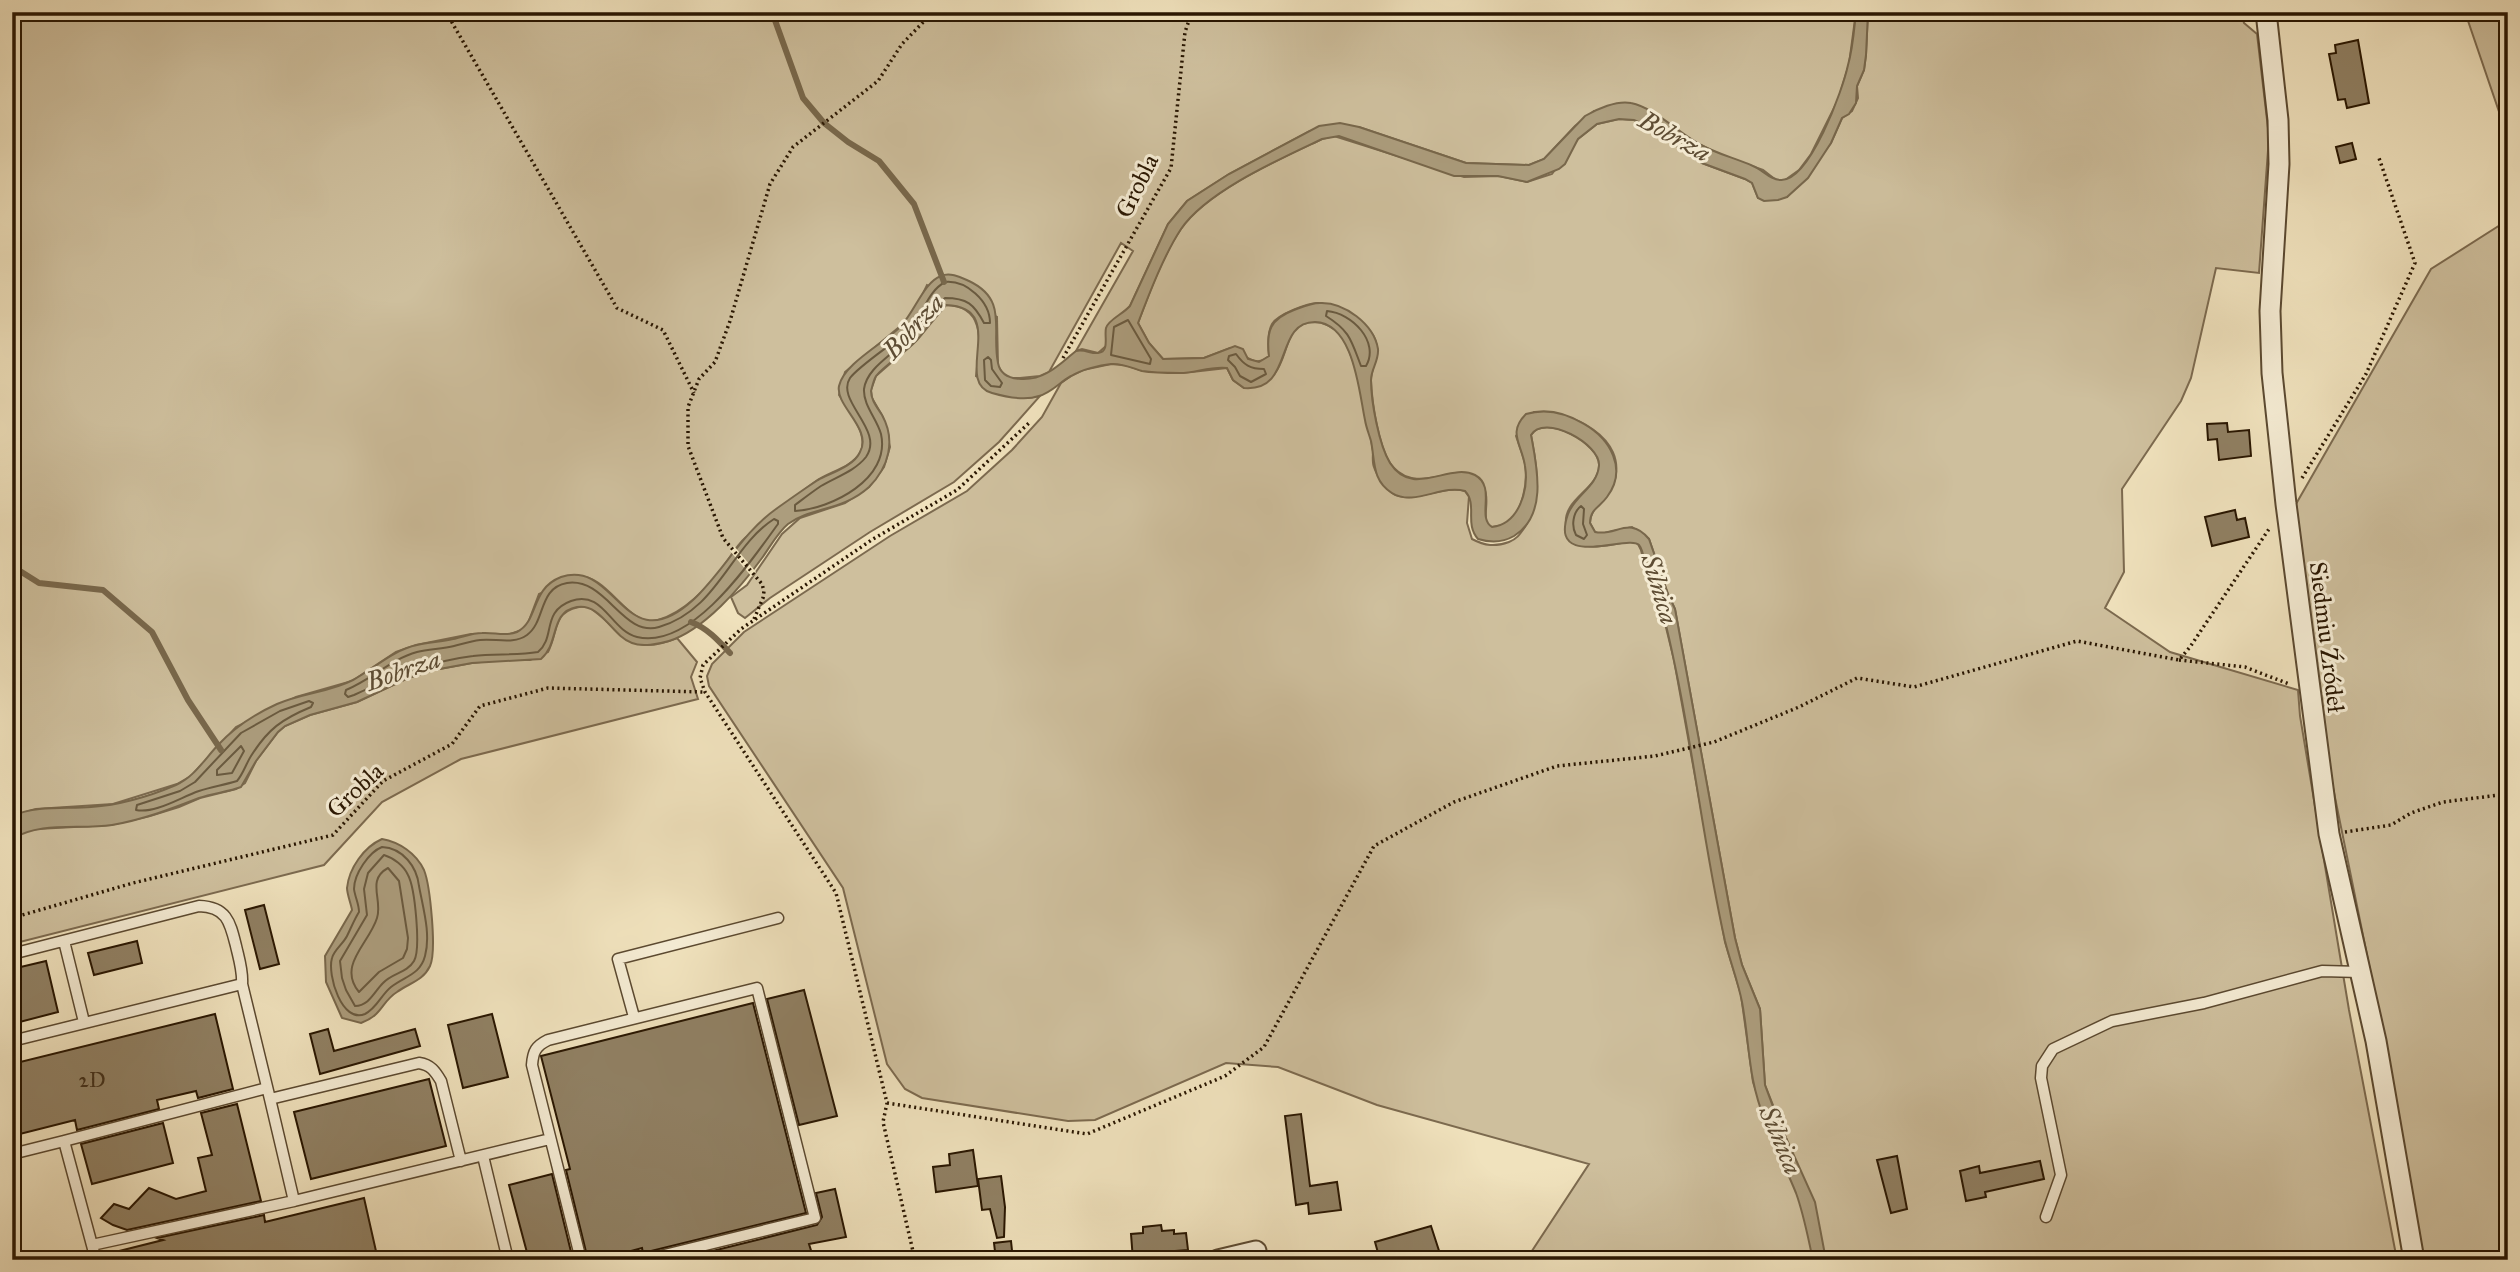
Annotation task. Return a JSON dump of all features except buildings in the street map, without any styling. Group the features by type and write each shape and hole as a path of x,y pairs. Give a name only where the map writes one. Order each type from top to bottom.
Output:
{"street":[{"name":"Siedmiu Źródeł","path":"2266,12 2278,120 2279,164 2270,311 2271,348 2286,504 2329,834 2376,1041 2414,1260"},
{"path":"1218,1260 1255,1251"}],"lane":[{"path":"12,954 199,906 209,906 224,914 232,926 243,973 242,984 294,1201"},
{"path":"634,1017 618,958 778,918"},
{"path":"64,941 84,1022"},
{"path":"2046,1217 2061,1175 2041,1078 2042,1066 2053,1049 2112,1021 2204,1003 2322,971 2361,972"},
{"path":"12,1041 242,984"},
{"path":"581,1260 532,1065 533,1053 538,1045 634,1017 757,988 815,1218 644,1260"},
{"path":"270,1099 419,1063 428,1064 441,1081 461,1161"},
{"path":"12,1154 267,1088"},
{"path":"92,1245 294,1201 550,1139"},
{"path":"64,1141 96,1260"},
{"path":"483,1156 508,1260"}],"path":[{"path":"446,12 617,308 663,330 694,393"},
{"path":"753,621 763,598 762,584 723,538 688,446 688,407 699,379 715,362 730,321 770,184 793,147 878,81 902,44 933,12"},
{"name":"Grobla","path":"1063,358 1171,168 1185,32 1192,12"},
{"path":"2179,660 2190,648 2286,504 2366,374 2415,263 2379,158"},
{"path":"915,1260 883,1122 887,1103 836,893 705,692 700,678 705,663 741,629 873,539 957,490 1029,423"},
{"path":"887,1103 1087,1134 1225,1076 1264,1047 1374,846 1454,802 1557,766 1655,756 1714,742 1799,707 1857,678 1914,687 2077,641 2179,660 2245,667 2309,691"},
{"name":"Grobla","path":"12,918 133,883 332,835 383,781 452,744 480,706 548,688 705,692"},
{"path":"2329,834 2391,825 2411,813 2443,802 2508,794"}],"shaded area":[{"path":"12,12 1856,12 1849,64 1838,100 1811,154 1799,170 1785,180 1776,180 1763,170 1723,156 1697,143 1642,107 1594,111 1575,126 1544,159 1529,165 1466,163 1359,127 1310,131 1229,174 1187,201 1168,224 1130,306 1106,330 1106,346 1098,353 1082,349 1076,351 1133,251 1121,243 1049,372 1040,376 1009,378 1003,374 998,366 997,317 927,285 917,306 904,323 845,372 839,395 860,431 860,453 846,466 816,481 745,538 694,599 668,616 647,621 637,617 599,583 588,578 573,577 539,594 528,623 522,630 510,634 471,634 416,645 396,652 352,681 296,697 236,727 191,776 177,784 113,804 36,809 12,816"},
{"path":"1868,12 2241,12 2244,23 2257,34 2269,137 2259,273 2216,268 2191,378 2181,401 2122,489 2124,572 2105,608 2170,652 2298,690 2300,716 2349,1010 2397,1260 1526,1260 1589,1164 1377,1105 1278,1067 1226,1063 1095,1120 1068,1121 922,1098 905,1089 887,1064 843,888 709,686 707,676 712,664 744,632 890,536 967,491 1012,450 1042,417 1061,383 1071,376 1083,370 1111,364 1143,371 1183,373 1227,368 1233,380 1244,388 1261,384 1273,376 1294,332 1302,325 1315,322 1328,325 1339,333 1351,356 1365,407 1373,465 1384,485 1392,493 1407,497 1447,490 1465,491 1469,496 1467,523 1472,539 1490,545 1504,544 1516,538 1525,527 1531,516 1536,494 1531,435 1538,429 1547,427 1570,434 1591,448 1597,456 1597,474 1569,508 1566,516 1567,530 1572,541 1579,544 1601,546 1632,541 1638,544 1641,550 1647,575 1660,603 1674,660 1725,942 1741,995 1753,1082 1775,1147 1788,1143 1765,1085 1760,1009 1742,965 1735,938 1675,609 1649,539 1632,527 1600,534 1595,532 1590,523 1596,507 1614,483 1616,467 1613,452 1605,440 1579,421 1534,412 1516,436 1526,471 1521,503 1508,522 1492,527 1486,520 1486,492 1476,478 1455,474 1417,479 1405,476 1389,461 1377,427 1371,381 1377,353 1376,341 1362,324 1323,304 1314,303 1301,307 1275,320 1270,328 1269,356 1264,360 1254,361 1230,348 1204,358 1163,359 1149,343 1138,323 1168,251 1193,215 1246,177 1322,139 1334,136 1464,177 1499,176 1527,182 1552,174 1578,139 1597,124 1619,119 1634,120 1645,124 1702,163 1752,183 1758,198 1787,197 1831,143 1842,118 1852,111 1858,98 1857,86 1864,70 1866,55"},
{"path":"2465,12 2508,12 2508,138"},
{"path":"2508,220 2508,1260 2424,1260 2381,1024 2329,768 2296,504 2431,269"},
{"path":"946,305 969,312 975,320 979,341 976,376 1027,398 1040,396 999,442 954,482 870,532 770,598 745,618 738,613 731,597 747,585 782,534 800,518 845,503 869,487 884,467 890,447 883,417 872,398 871,390 876,376 917,340"},
{"path":"587,606 636,643 660,644 677,638 697,662 691,677 698,699 461,759 382,802 324,865 12,944 12,830 111,825 150,816 200,798 236,789 245,783 256,761 285,726 310,715 357,702 408,678 434,670 508,659 530,660 548,652 558,621 567,611"}],"water":[{"path":"1856,12 1868,12 1866,55 1864,70 1857,86 1856,103 1849,114 1842,118 1831,143 1808,178 1787,197 1764,201 1758,198 1752,183 1702,163 1634,120 1619,119 1597,124 1578,139 1565,164 1559,169 1527,182 1498,176 1454,176 1339,136 1322,139 1246,177 1193,215 1181,229 1169,251 1138,323 1149,343 1163,359 1204,358 1235,346 1243,349 1248,359 1259,362 1269,356 1271,327 1286,314 1320,303 1339,306 1357,316 1371,331 1378,349 1371,376 1372,400 1379,435 1390,463 1399,473 1409,478 1431,478 1465,472 1475,475 1485,487 1486,516 1492,527 1509,520 1523,495 1526,475 1517,439 1517,427 1526,414 1548,412 1570,417 1593,430 1608,446 1616,466 1616,476 1607,497 1592,514 1590,523 1595,532 1635,528 1649,539 1675,609 1735,938 1742,965 1760,1009 1765,1085 1815,1202 1826,1260 1813,1260 1796,1193 1766,1124 1757,1095 1742,1002 1725,941 1672,654 1659,600 1648,579 1642,552 1639,545 1632,543 1579,546 1569,541 1565,531 1571,507 1594,480 1599,466 1597,457 1571,434 1547,427 1538,429 1531,435 1538,490 1532,516 1525,527 1510,538 1496,542 1478,539 1472,527 1471,502 1465,491 1447,490 1410,498 1392,493 1381,483 1352,361 1338,334 1328,325 1315,322 1302,325 1293,333 1278,369 1271,379 1260,386 1244,388 1233,380 1227,368 1161,373 1111,364 1075,374 1043,395 1022,398 992,393 981,386 977,375 978,331 975,318 965,309 946,305 916,341 876,376 871,394 886,424 889,443 886,462 876,479 849,501 807,514 788,524 733,594 708,618 682,635 660,643 632,643 618,634 593,610 577,607 562,615 551,645 541,659 472,663 434,670 408,678 357,702 310,715 285,726 256,761 241,787 204,796 123,823 48,828 23,833 12,839 12,816 41,809 112,804 176,785 194,773 231,732 253,717 286,700 344,684 408,647 475,634 517,632 529,620 544,589 561,577 580,575 596,581 636,615 651,620 670,616 704,589 764,519 813,483 848,465 857,457 863,443 862,435 839,394 842,378 857,361 901,326 930,284 941,276 951,275 966,279 989,297 996,317 996,351 1001,370 1012,378 1026,379 1047,373 1076,351 1095,353 1104,350 1107,325 1130,306 1168,224 1187,201 1229,174 1319,126 1340,123 1359,127 1466,163 1529,165 1544,159 1585,116 1601,108 1625,102 1648,110 1706,147 1781,180 1792,176 1803,166 1824,132 1845,77"},
{"path":"382,839 406,849 424,870 432,918 432,958 424,975 392,996 374,1016 361,1023 342,1018 326,982 325,956 352,910 347,888 354,866 369,847"}],"pier":[{"path":"734,546 756,572 752,577 730,551"}],"waterway":[{"path":"772,12 803,98 824,123 879,161 914,204 944,282"},
{"path":"12,566 39,583 103,590 152,632 188,700 221,750"},
{"path":"691,622 707,631 730,653"}],"water label":[{"name":"Bobrza","path":"1675,136"},
{"name":"Bobrza","path":"913,326"},
{"name":"Silnica","path":"1660,589"},
{"name":"Bobrza","path":"403,670"},
{"name":"Silnica","path":"1781,1140"}]}
